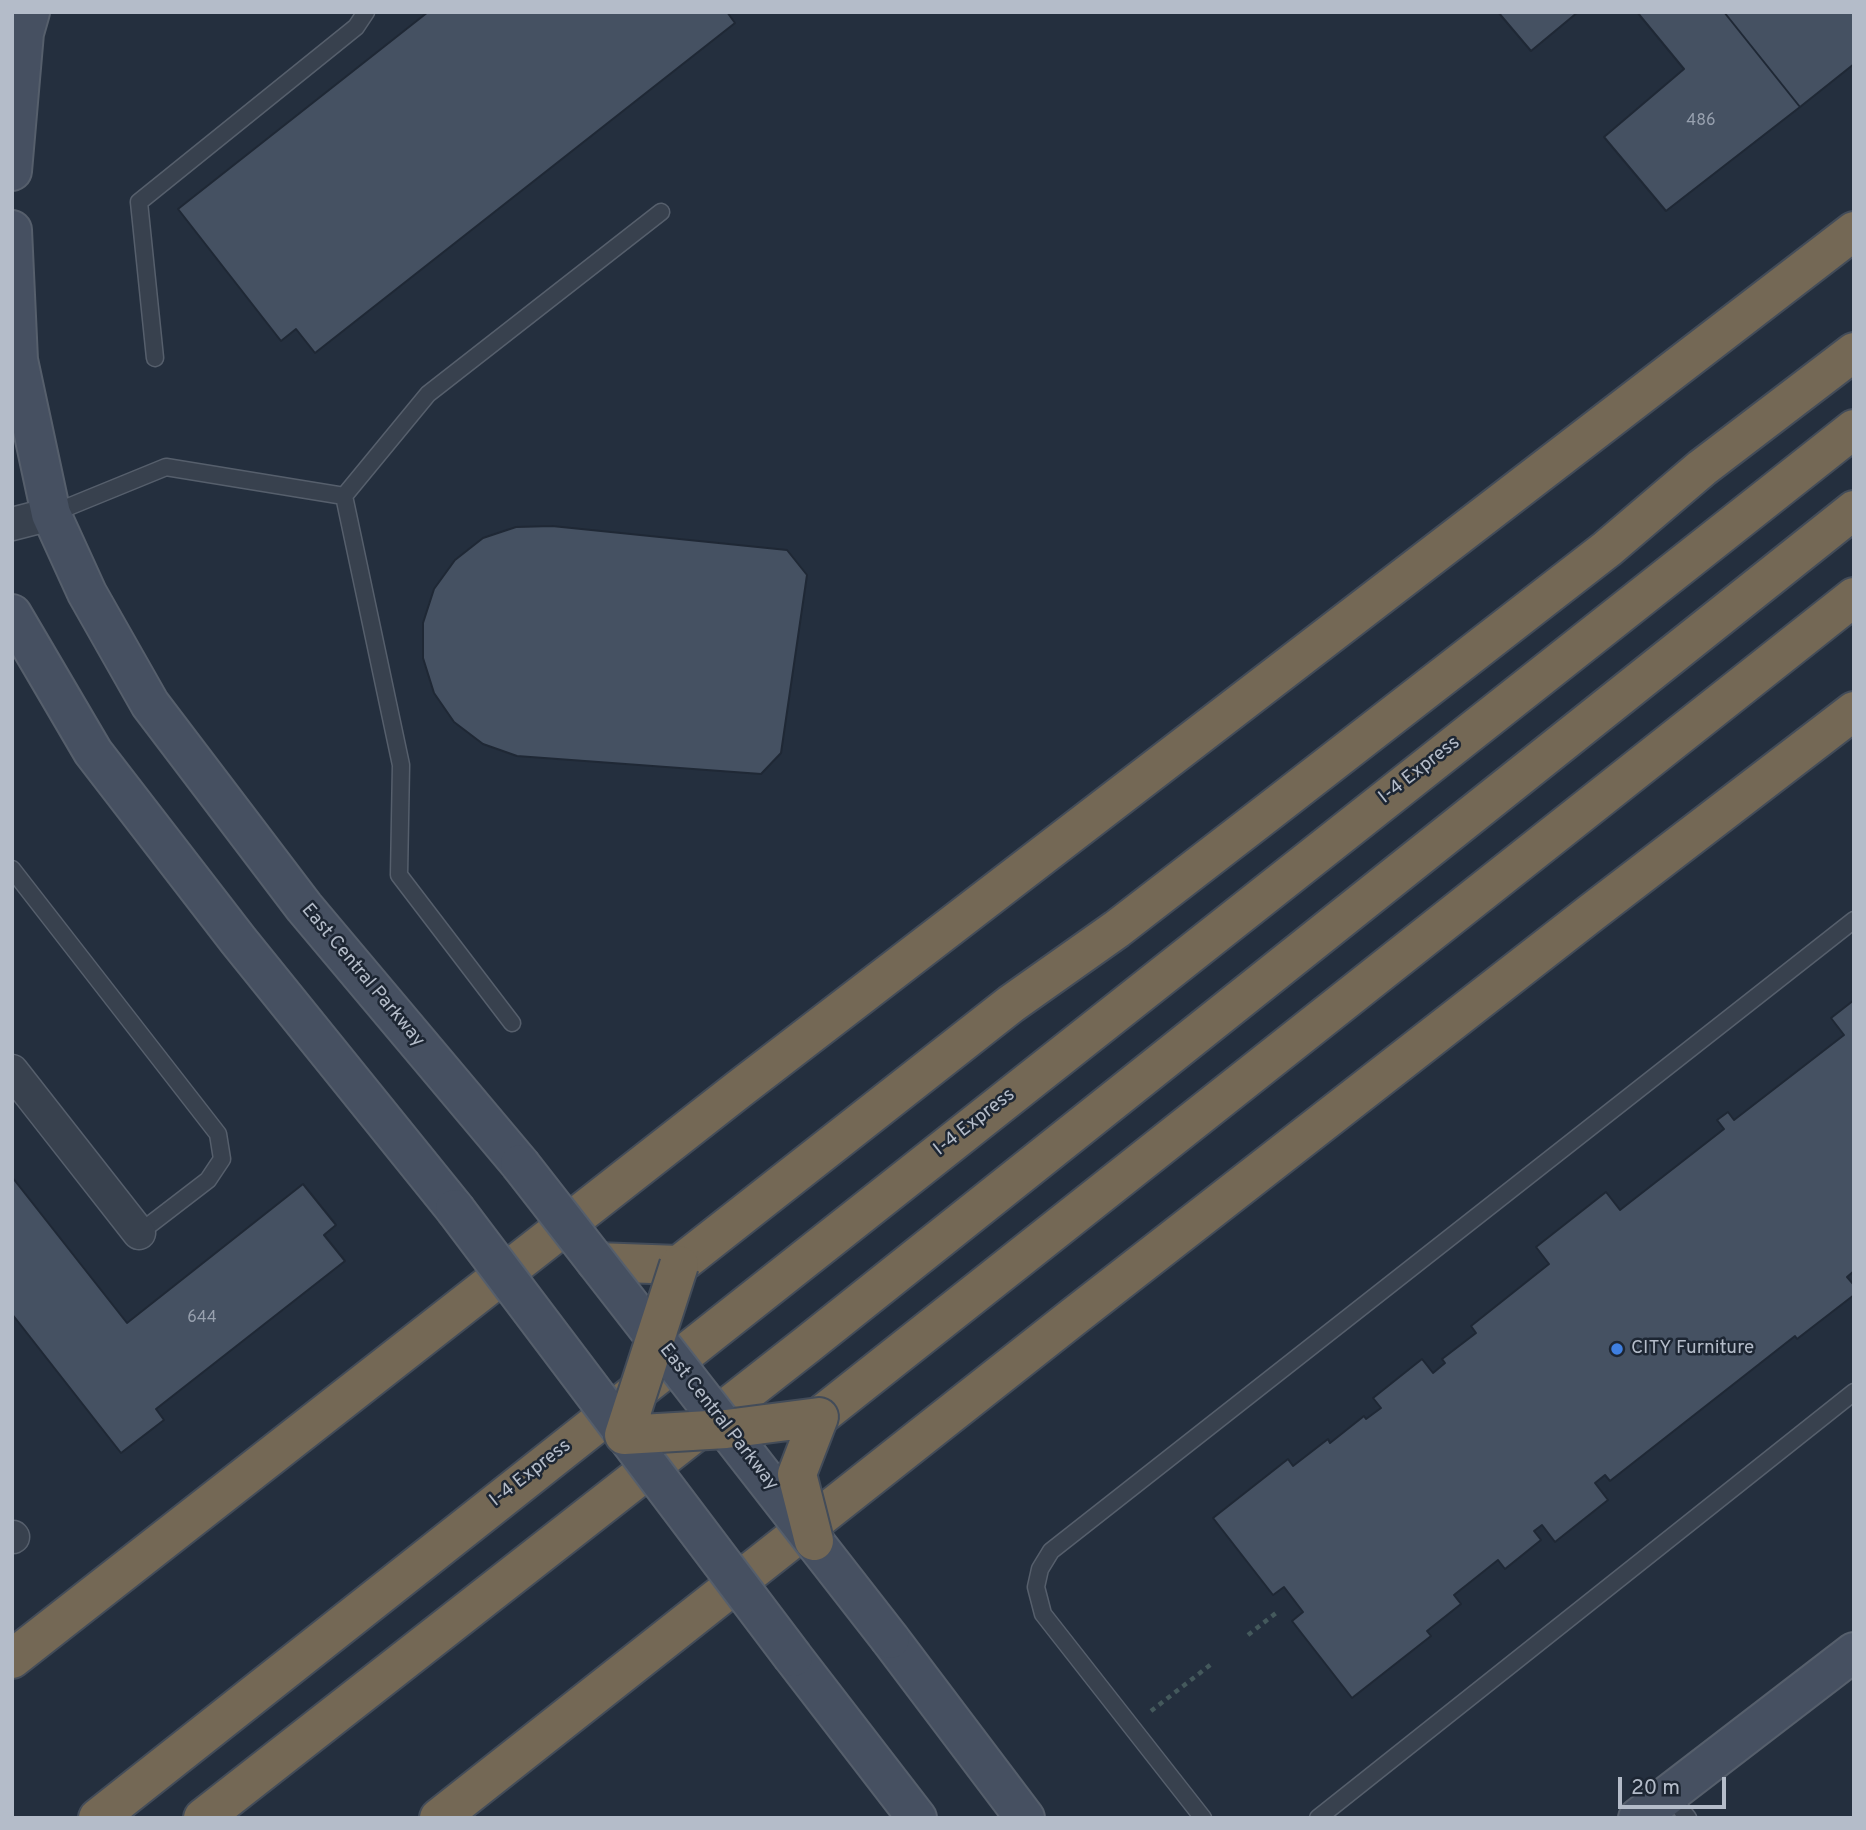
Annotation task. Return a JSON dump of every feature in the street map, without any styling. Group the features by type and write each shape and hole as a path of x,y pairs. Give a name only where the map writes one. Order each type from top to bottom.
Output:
{"highway":[{"path":"12,1659 749,1082 1854,231"},
{"path":"819,1417 726,1429 624,1435 679,1265 1011,1004 1117,929 1304,785 1607,549 1702,468 1854,352"},
{"name":"I-4 Express","path":"98,1818 1854,429"},
{"path":"203,1818 819,1335 1854,510"},
{"path":"814,1541 797,1474 819,1417 1854,597"},
{"path":"439,1818 1072,1318 1580,921 1854,711"},
{"path":"596,1262 679,1265"}],"main road":[{"path":"12,171 24,33 30,12"},
{"name":"East Central Parkway","path":"12,230 18,360 51,514 87,593 150,704 304,907 520,1164 890,1639 1025,1818"},
{"path":"12,614 93,752 238,940 455,1209 917,1818"},
{"path":"1638,1818 1678,1806 1854,1652"}],"street":[{"path":"12,524 51,514"},
{"path":"12,1071 139,1233"}],"lane":[{"path":"155,358 139,202 356,26 366,12"},
{"path":"344,496 428,394 661,212"},
{"path":"51,514 166,467 344,496"},
{"path":"344,496 401,765 399,875 512,1023"},
{"path":"12,869 218,1134 222,1159 208,1180 139,1233"},
{"path":"1203,1818 1043,1614 1036,1587 1040,1569 1051,1551 1854,920"},
{"path":"1318,1818 1854,1392"}],"path":[{"path":"1248,1635 1276,1614"},
{"path":"1131,1726 1214,1662"}],"building":[{"path":"428,12 727,12 735,23 315,353 296,329 281,341 178,209"},
{"path":"1498,12 1578,12 1531,51"},
{"path":"1637,12 1724,12 1800,107 1666,211 1604,137 1684,69"},
{"path":"1724,12 1854,12 1854,64 1800,107"},
{"path":"552,526 787,550 807,575 781,753 761,774 517,756 483,744 454,722 434,693 423,658 423,623 434,589 455,560 483,538 516,527"},
{"name":"CITY Furniture","path":"1854,1000 1854,1271 1847,1277 1854,1285 1854,1295 1797,1339 1795,1336 1610,1481 1605,1475 1595,1483 1608,1500 1555,1542 1542,1525 1534,1531 1541,1540 1505,1569 1498,1560 1454,1595 1461,1604 1427,1631 1431,1636 1352,1698 1292,1621 1303,1612 1284,1587 1273,1595 1213,1518 1288,1459 1293,1466 1328,1439 1330,1443 1364,1416 1366,1419 1381,1408 1373,1398 1422,1359 1433,1373 1445,1363 1442,1359 1476,1333 1471,1326 1549,1264 1536,1247 1606,1192 1620,1210 1724,1129 1717,1120 1728,1112 1734,1120 1844,1035 1831,1018"},
{"path":"12,1177 127,1323 303,1184 336,1225 324,1235 345,1261 156,1409 164,1420 121,1453 12,1314"}],"place":[{"name":"CITY Furniture","path":"1617,1349"}]}
